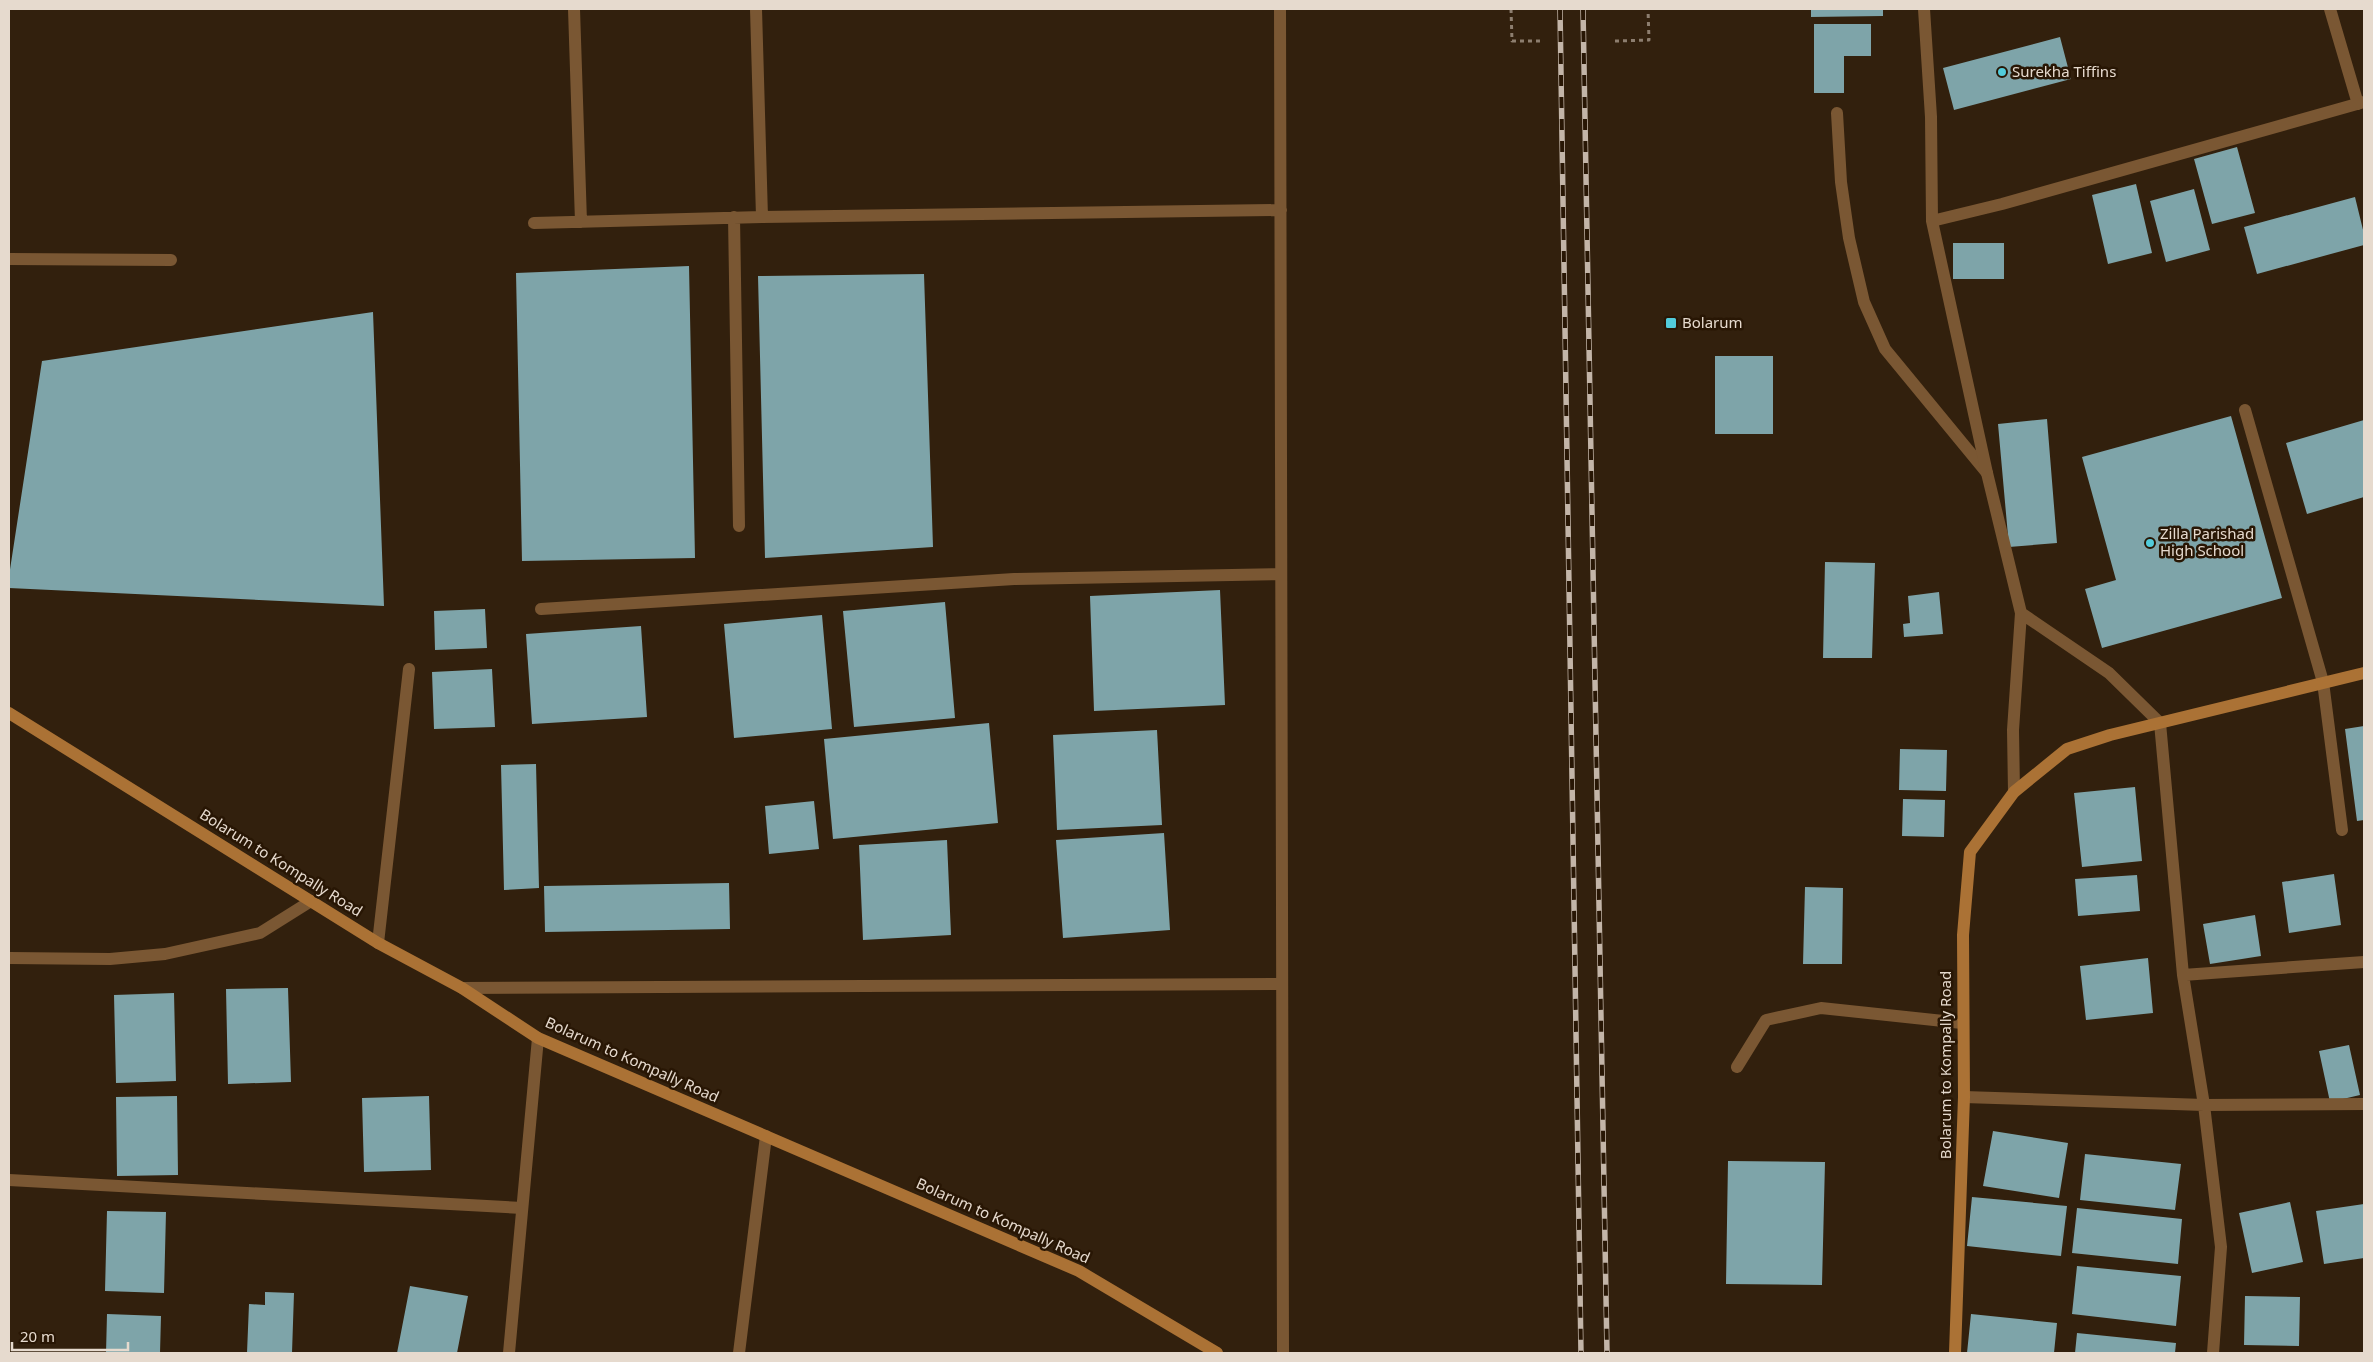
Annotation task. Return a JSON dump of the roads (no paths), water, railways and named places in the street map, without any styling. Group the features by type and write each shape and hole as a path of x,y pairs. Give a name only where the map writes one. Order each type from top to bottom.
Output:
{"main road":[{"name":"Bolarum to Kompally Road","path":"1956,1353 1964,1097 1962,1023 1963,935 1970,852 2014,792 2067,750 2110,735 2364,673"},
{"name":"Bolarum to Kompally Road","path":"9,713 378,943 462,988 538,1038 1079,1271 1218,1353"}],"street":[{"path":"574,9 581,222"},
{"path":"756,9 762,217"},
{"path":"1280,9 1283,1353"},
{"path":"1924,9 1931,117 1932,221 1987,473 2021,613 2013,730 2014,792"},
{"path":"1932,221 2002,204 2361,103 2330,9"},
{"path":"1837,113 1841,182 1849,238 1864,302 1885,350 1987,473"},
{"path":"534,224 734,217 1280,210"},
{"path":"734,217 739,526"},
{"path":"9,259 171,260"},
{"path":"2245,410 2323,682 2342,830"},
{"path":"541,609 1014,579 1281,574"},
{"path":"2021,613 2109,673 2160,723 2183,975 2204,1106 2221,1247 2213,1353 2218,1353"},
{"path":"378,943 409,669"},
{"path":"9,958 110,959 165,954 260,933 310,900"},
{"path":"2183,975 2364,962"},
{"path":"462,988 1282,984"},
{"path":"1737,1067 1766,1020 1821,1008 1962,1023"},
{"path":"509,1353 538,1038"},
{"path":"1964,1097 2204,1106 2364,1104"},
{"path":"739,1353 766,1136"},
{"path":"9,1180 522,1208"}],"railway":[{"path":"1560,9 1581,1353"},
{"path":"1583,9 1607,1353"}],"place":[{"name":"Surekha Tiffins","path":"2002,72"},
{"name":"Bolarum","path":"1671,323"},
{"name":"Zilla Parishad High School","path":"2150,543"}]}
